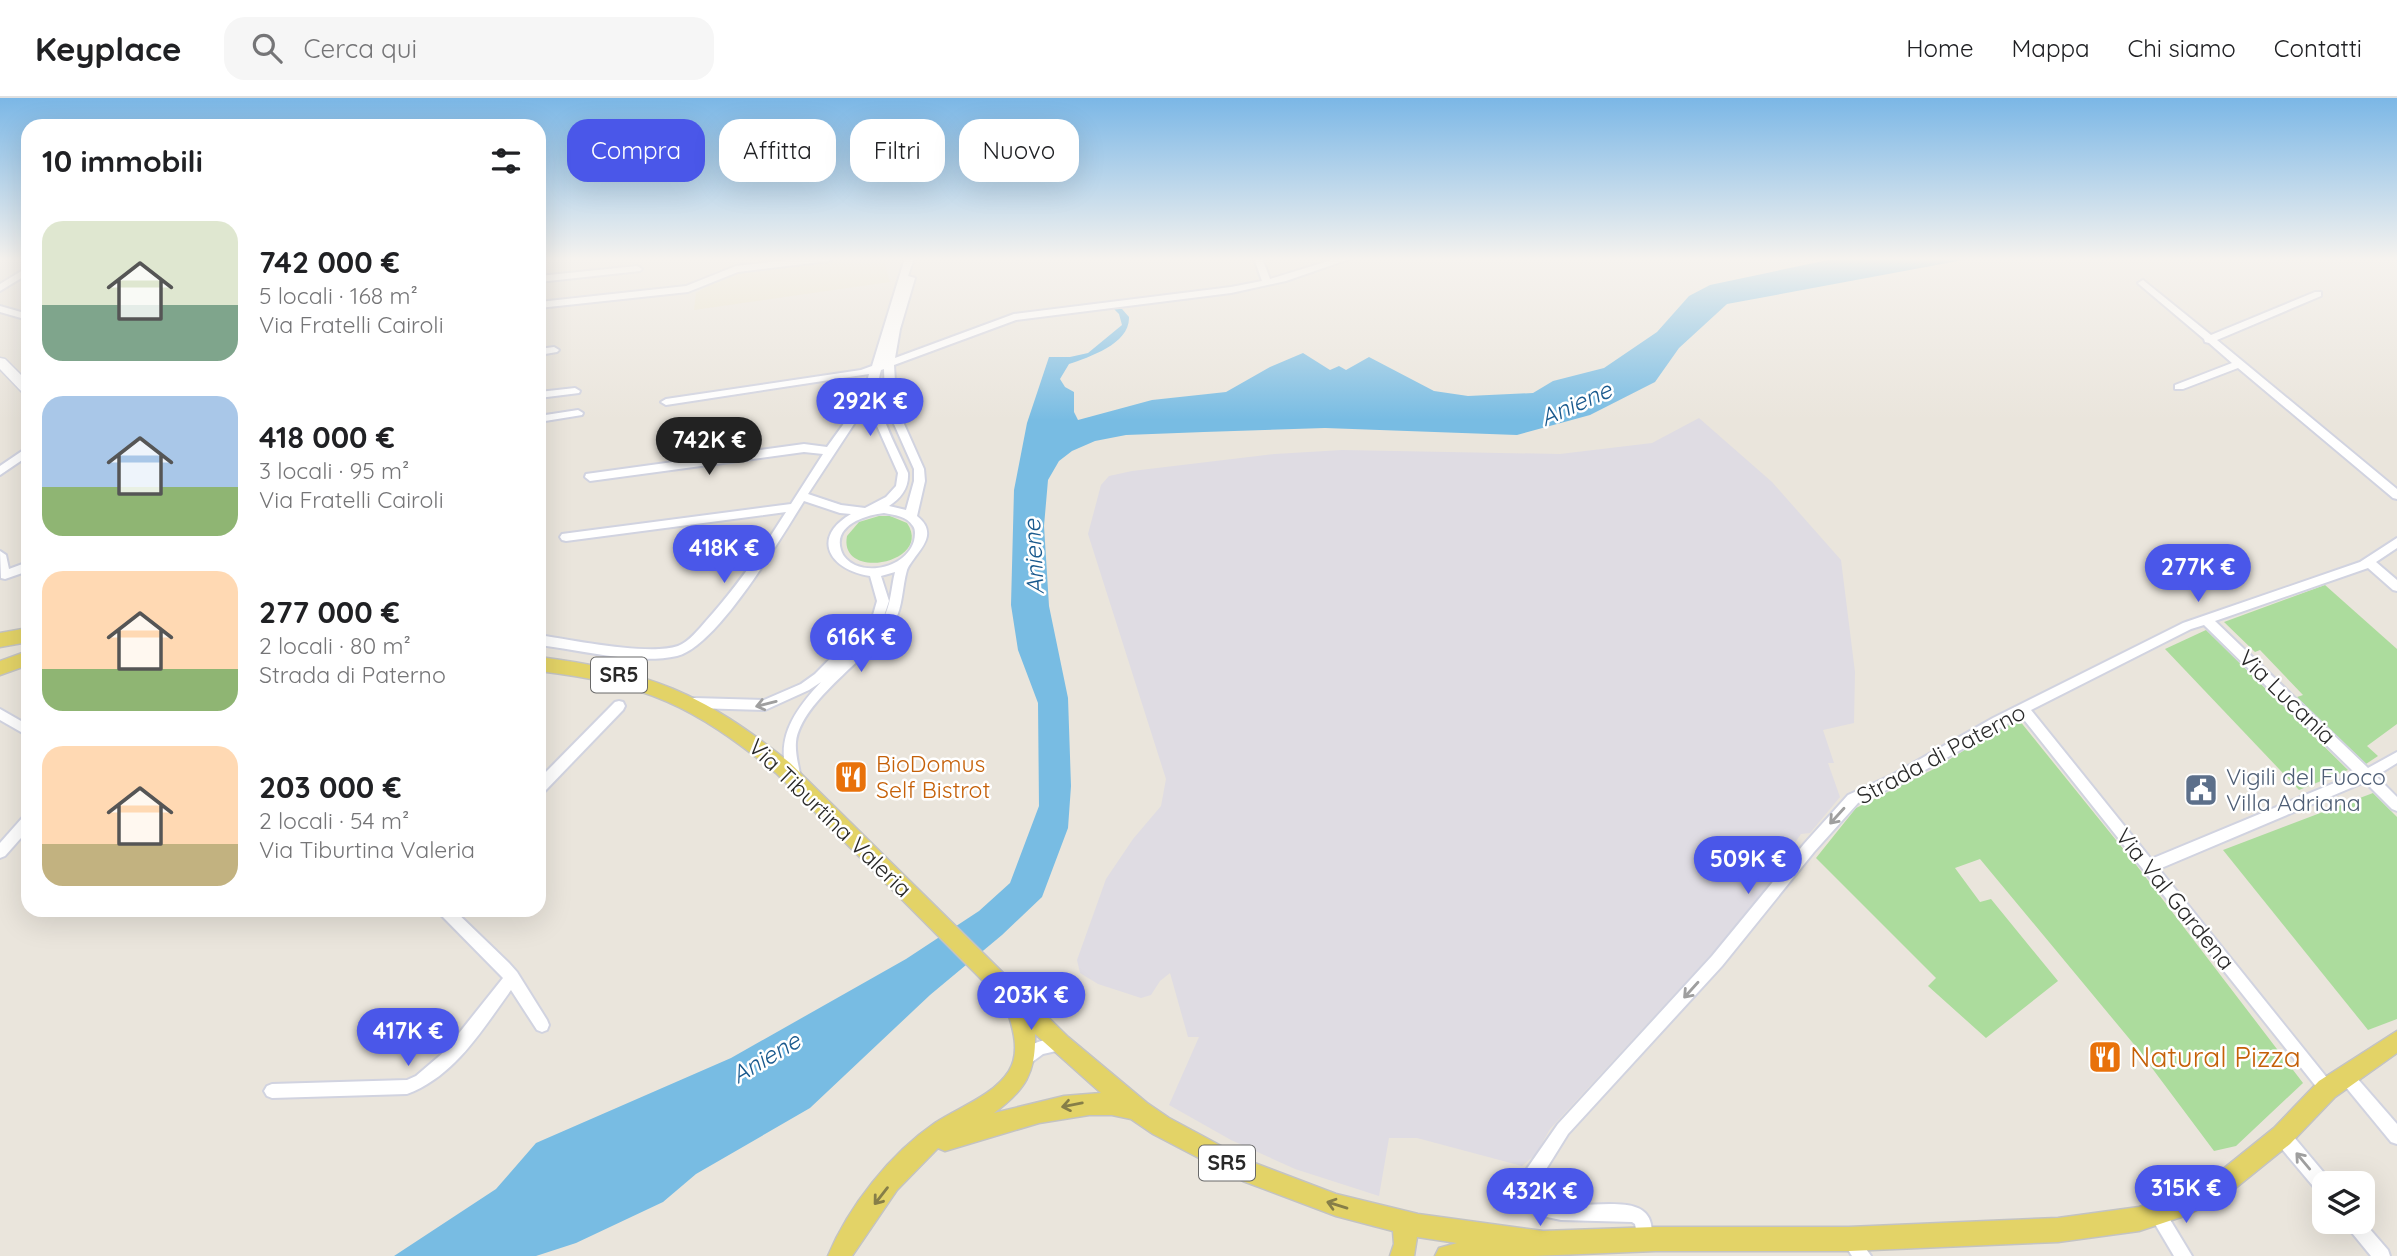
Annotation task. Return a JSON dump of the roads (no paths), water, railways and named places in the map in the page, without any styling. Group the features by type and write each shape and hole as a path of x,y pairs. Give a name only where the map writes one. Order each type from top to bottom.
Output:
{"main road":[{"path":"0,640 21,636"},
{"path":"0,668 21,660"},
{"name":"Via Tiburtina Valeria","path":"546,665 622,676 670,691 745,735 796,780 1060,1044 1139,1111 1190,1143 1265,1179 1320,1200 1403,1223 1543,1243"},
{"name":"Via Tiburtina Valeria","path":"1012,996 1024,1033 1023,1062"},
{"name":"Via Tiburtina Valeria","path":"1447,1256 1543,1243 1645,1239 1856,1247 2121,1223 2188,1204 2220,1186 2282,1136 2336,1082 2397,1041"},
{"path":"841,1252 879,1197 919,1150 1003,1095 1017,1079 1023,1062"},
{"path":"919,1150 949,1138 1075,1104 1111,1102 1139,1111"},
{"path":"1402,1256 1406,1244 1403,1223"}],"street":[{"path":"841,526 898,494 904,477 874,402 874,370 892,312"},
{"path":"900,312 888,385 895,415 919,470 919,485 912,503 911,517"},
{"path":"666,402 874,370 947,340 1025,315 1051,312"},
{"path":"2176,312 2397,495"},
{"path":"2208,340 2275,312"},
{"path":"546,351 554,350"},
{"path":"0,362 21,383"},
{"path":"2179,387 2238,364"},
{"path":"546,394 575,391"},
{"path":"546,418 578,414"},
{"path":"546,641 657,654 687,648 723,611 758,568 829,451 849,424"},
{"path":"590,477 804,448 829,451"},
{"path":"0,471 21,456"},
{"path":"796,780 789,752 797,722 811,703 889,620 894,611 897,580 904,563 921,545 922,534 919,524 911,517 894,510 839,509 801,496"},
{"path":"566,537 794,507"},
{"path":"839,509 844,519 834,544 839,560 859,571 874,572 904,563"},
{"name":"Strada di Paterno","path":"1645,1239 1642,1220 1635,1214 1537,1208 1528,1194 1530,1180 1563,1129 1717,961 1809,848 1853,799 1897,779 2023,709 2187,626 2369,562 2397,542"},
{"path":"0,555 3,576 21,569"},
{"path":"2369,562 2397,587"},
{"path":"694,703 765,705 794,694 812,682 877,617 883,601 874,572"},
{"name":"Via Lucania","path":"2206,619 2397,805"},
{"path":"546,781 620,706"},
{"name":"Via Val Gardena","path":"2023,709 2150,866 2336,1082 2397,1136"},
{"path":"0,714 21,728"},
{"path":"0,727 21,730"},
{"path":"2150,866 2367,775 2397,757"},
{"path":"0,852 21,829"},
{"path":"453,917 512,978 542,1025"},
{"path":"272,1091 407,1087 420,1083 446,1061 512,978"},
{"path":"1023,1062 1039,1048 1060,1044"},
{"path":"2282,1136 2312,1172"},
{"path":"2157,1214 2183,1256"},
{"path":"2364,1234 2382,1256"}],"water":[{"name":"Aniene","path":"1117,312 1125,312 1129,317 1128,326 1116,342 1087,358 1069,364 1060,379 1065,387 1074,392 1074,412 1078,420 1152,400 1226,392 1270,367 1303,353 1330,370 1339,366 1346,370 1369,357 1434,391 1468,396 1533,393 1553,381 1604,368 1657,332 1675,312 1718,312 1679,348 1655,382 1590,415 1517,435 1325,428 1204,432 1126,435 1095,441 1072,451 1059,461 1048,480 1044,526 1049,606 1068,698 1071,786 1068,828 1042,897 1002,935 930,995 810,1108 696,1174 663,1202 576,1243 536,1256 394,1256 496,1189 536,1143 731,1058 906,959 979,911 1010,883 1039,806 1038,703 1018,650 1011,605 1014,490 1027,423 1049,357 1070,357 1088,353 1122,325"}],"place":[{"name":"BioDomus Self Bistrot","path":"851,777"},
{"name":"Vigili del Fuoco Villa Adriana","path":"2201,790"},
{"name":"Natural Pizza","path":"2105,1057"}]}
